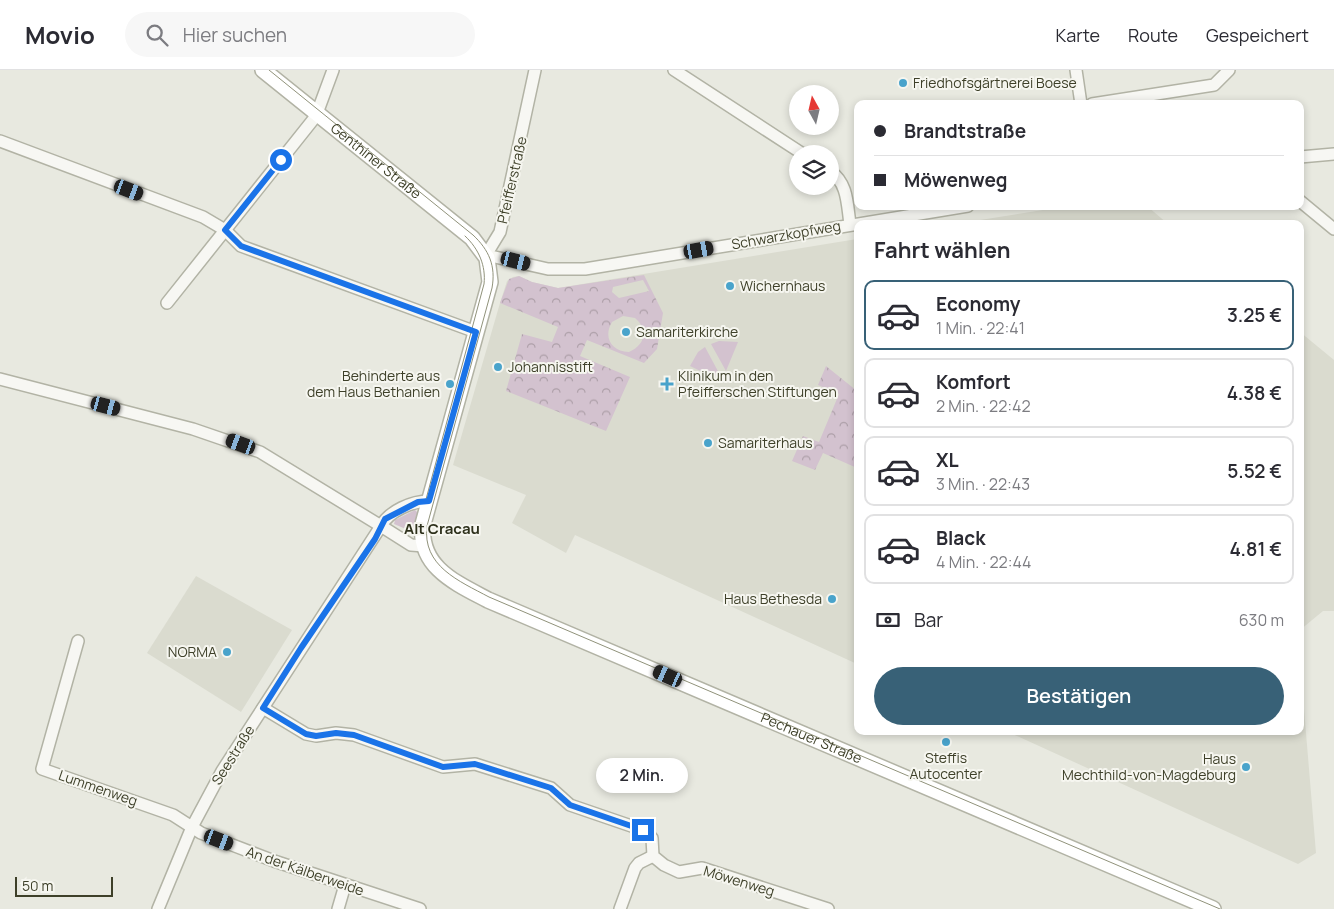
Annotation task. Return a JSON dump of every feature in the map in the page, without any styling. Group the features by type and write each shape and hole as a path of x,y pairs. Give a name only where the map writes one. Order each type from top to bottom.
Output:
{"main road":[{"name":"Genthiner Straße","path":"263,70 472,238 486,255"},
{"path":"424,546 422,530 429,501 490,278 486,255"},
{"name":"Pechauer Straße","path":"424,546 431,562 442,574 488,600 1213,909"}],"street":[{"path":"167,302 317,114 333,70"},
{"name":"Pfeifferstraße","path":"486,255 500,232 535,70"},
{"path":"674,70 790,145"},
{"path":"1076,70 1080,100"},
{"path":"1116,100 1214,84 1230,70"},
{"path":"0,141 203,218 225,230 241,246 476,332"},
{"path":"1304,157 1334,154"},
{"path":"839,177 844,184 850,224"},
{"path":"1304,204 1334,229"},
{"name":"Schwarzkopfweg","path":"876,220 942,210"},
{"name":"Schwarzkopfweg","path":"486,255 548,269 585,269 854,223"},
{"path":"0,378 193,429 241,444 260,452 411,545 424,546"},
{"name":"Seestraße","path":"158,909 192,827 222,771 381,526 390,515 418,502 429,501"},
{"name":"Lummenweg","path":"78,641 42,769 173,815 192,827"},
{"path":"263,708 306,734 316,736 336,733 354,735 443,767 475,764 551,788 570,805 643,830 652,838 653,856 639,863 635,868 620,909"},
{"name":"An der Kälberweide","path":"192,827 201,833 274,861 420,909"},
{"name":"Möwenweg","path":"653,856 664,865 679,872 702,868 828,909"},
{"path":"338,909 345,885"}],"shaded area":[{"path":"1043,210 1152,210 1163,220 980,220"},
{"name":"Klinikum in den Pfeifferschen Stiftungen","path":"854,239 854,663 575,535 566,553 512,523 526,495 453,465 507,281 519,276 532,282 558,288"},
{"path":"1304,335 1334,360 1334,611 1323,611 1304,627"},
{"path":"196,576 292,630 241,712 147,653"},
{"path":"1304,709 1316,853 1298,864 1015,735 1304,735"}],"green space":[{"path":"644,275 663,313 657,349 644,363 587,340 580,356 630,377 606,431 506,391 522,334 552,342 558,327 500,303 509,279 519,276 532,282 558,288","holes":["643,280 649,291 619,298 612,292 613,287","623,316 635,318 642,327 643,332 642,341 629,352 613,346 608,333 612,322"]},
{"path":"719,341 738,342 726,371 711,344"},
{"path":"705,347 720,375 713,377 690,366 698,352"},
{"path":"826,366 854,389 854,467 823,453 815,470 792,461 803,436 819,442 839,394 818,385"},
{"path":"415,510 418,513 413,532 394,524 395,520"}],"tram line":[{"path":"269,70 473,235 490,259 493,273 492,288 427,526 427,540 430,552 445,571 489,597 1220,909"},
{"path":"425,503 484,284 483,264 478,252 465,236"}],"place":[{"name":"Friedhofsgärtnerei Boese","path":"903,83"},
{"name":"Wichernhaus","path":"730,286"},
{"name":"Samariterkirche","path":"626,332"},
{"name":"Johannisstift","path":"498,367"},
{"name":"Behinderte aus dem Haus Bethanien","path":"450,384"},
{"name":"Klinikum in den Pfeifferschen Stiftungen","path":"667,384"},
{"name":"Samariterhaus","path":"708,443"},
{"name":"Haus Bethesda","path":"832,599"},
{"name":"NORMA","path":"227,652"},
{"name":"Steffis Autocenter","path":"946,742"},
{"name":"Haus Mechthild-von-Magdeburg","path":"1246,767"}],"district":[{"name":"Alt Cracau","path":"442,529"}],"route":[{"path":"281,160 225,230 241,246 476,332 429,501 418,502 385,519 375,539 263,708 306,734 316,736 336,733 354,735 443,767 450,768 468,763 475,764 551,788 570,805 643,830"}]}
